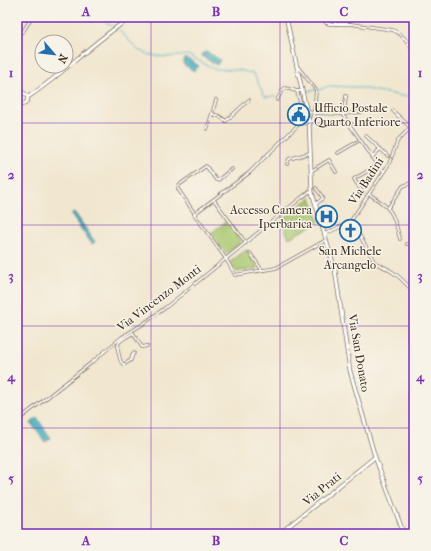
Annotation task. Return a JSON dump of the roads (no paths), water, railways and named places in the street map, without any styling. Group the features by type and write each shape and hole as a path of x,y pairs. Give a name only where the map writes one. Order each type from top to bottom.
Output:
{"main road":[{"path":"17,96 36,92 108,34 132,17"},
{"name":"Via San Donato","path":"286,17 306,110 312,192 336,270 350,371 375,457 404,534"},
{"path":"17,91 25,95"},
{"path":"17,103 26,103 25,95"},
{"name":"Via Prati","path":"279,534 375,457"},
{"path":"17,529 21,534"}],"street":[{"path":"17,36 24,30 32,17"},
{"path":"323,17 328,24 350,24 393,30 406,39 411,45 414,54"},
{"path":"331,17 337,24"},
{"name":"Via San Donato","path":"297,66 316,90 314,113 307,120"},
{"path":"277,100 285,88 297,91 302,90"},
{"path":"297,91 307,120"},
{"path":"346,96 343,114 372,157 384,171"},
{"path":"207,129 216,100"},
{"path":"212,114 219,116 226,121 248,100"},
{"path":"306,110 314,113 343,114 362,112"},
{"path":"393,111 410,127"},
{"path":"195,214 249,173 314,113"},
{"name":"Via Badini","path":"325,234 350,222 384,171 392,157 398,140 414,124"},
{"path":"366,136 388,156"},
{"path":"338,153 360,140"},
{"path":"372,157 380,149"},
{"path":"287,164 289,159 310,153"},
{"path":"310,172 329,160 336,172"},
{"path":"363,193 354,179 378,165"},
{"path":"232,169 216,180 206,166 179,185 178,189 226,259 235,275 276,268 327,239"},
{"path":"388,208 403,186 414,182"},
{"path":"316,188 323,198 316,204"},
{"name":"Via Vincenzo Monti","path":"17,421 150,319 307,194 312,192"},
{"path":"369,194 388,208 394,216 400,240"},
{"path":"214,200 246,243"},
{"path":"350,222 355,227 375,263 387,267 394,272 414,292"},
{"path":"407,244 414,242"},
{"path":"250,253 262,270"},
{"path":"132,332 142,347 147,346"},
{"path":"126,336 117,345 121,363 126,364 129,362 134,353"}],"water":[{"path":"205,52 220,60 217,65 203,57 202,55"},
{"path":"185,58 199,66 194,71 183,64"},
{"path":"75,213 95,242 92,244 71,215"},
{"path":"37,418 51,438 45,442 31,423"}],"waterway":[{"path":"100,17 114,27"},
{"path":"118,29 138,50 150,55 166,57 188,55 214,69 240,70 254,74 263,94 266,97 275,96"},
{"path":"305,91 319,90 329,86 355,87 402,96 414,96"}],"place":[{"name":"Ufficio Postale Quarto Inferiore","path":"298,115"},
{"name":"Accesso Camera Iperbarica","path":"327,217"},
{"name":"San Michele Arcangelo","path":"350,230"}]}
